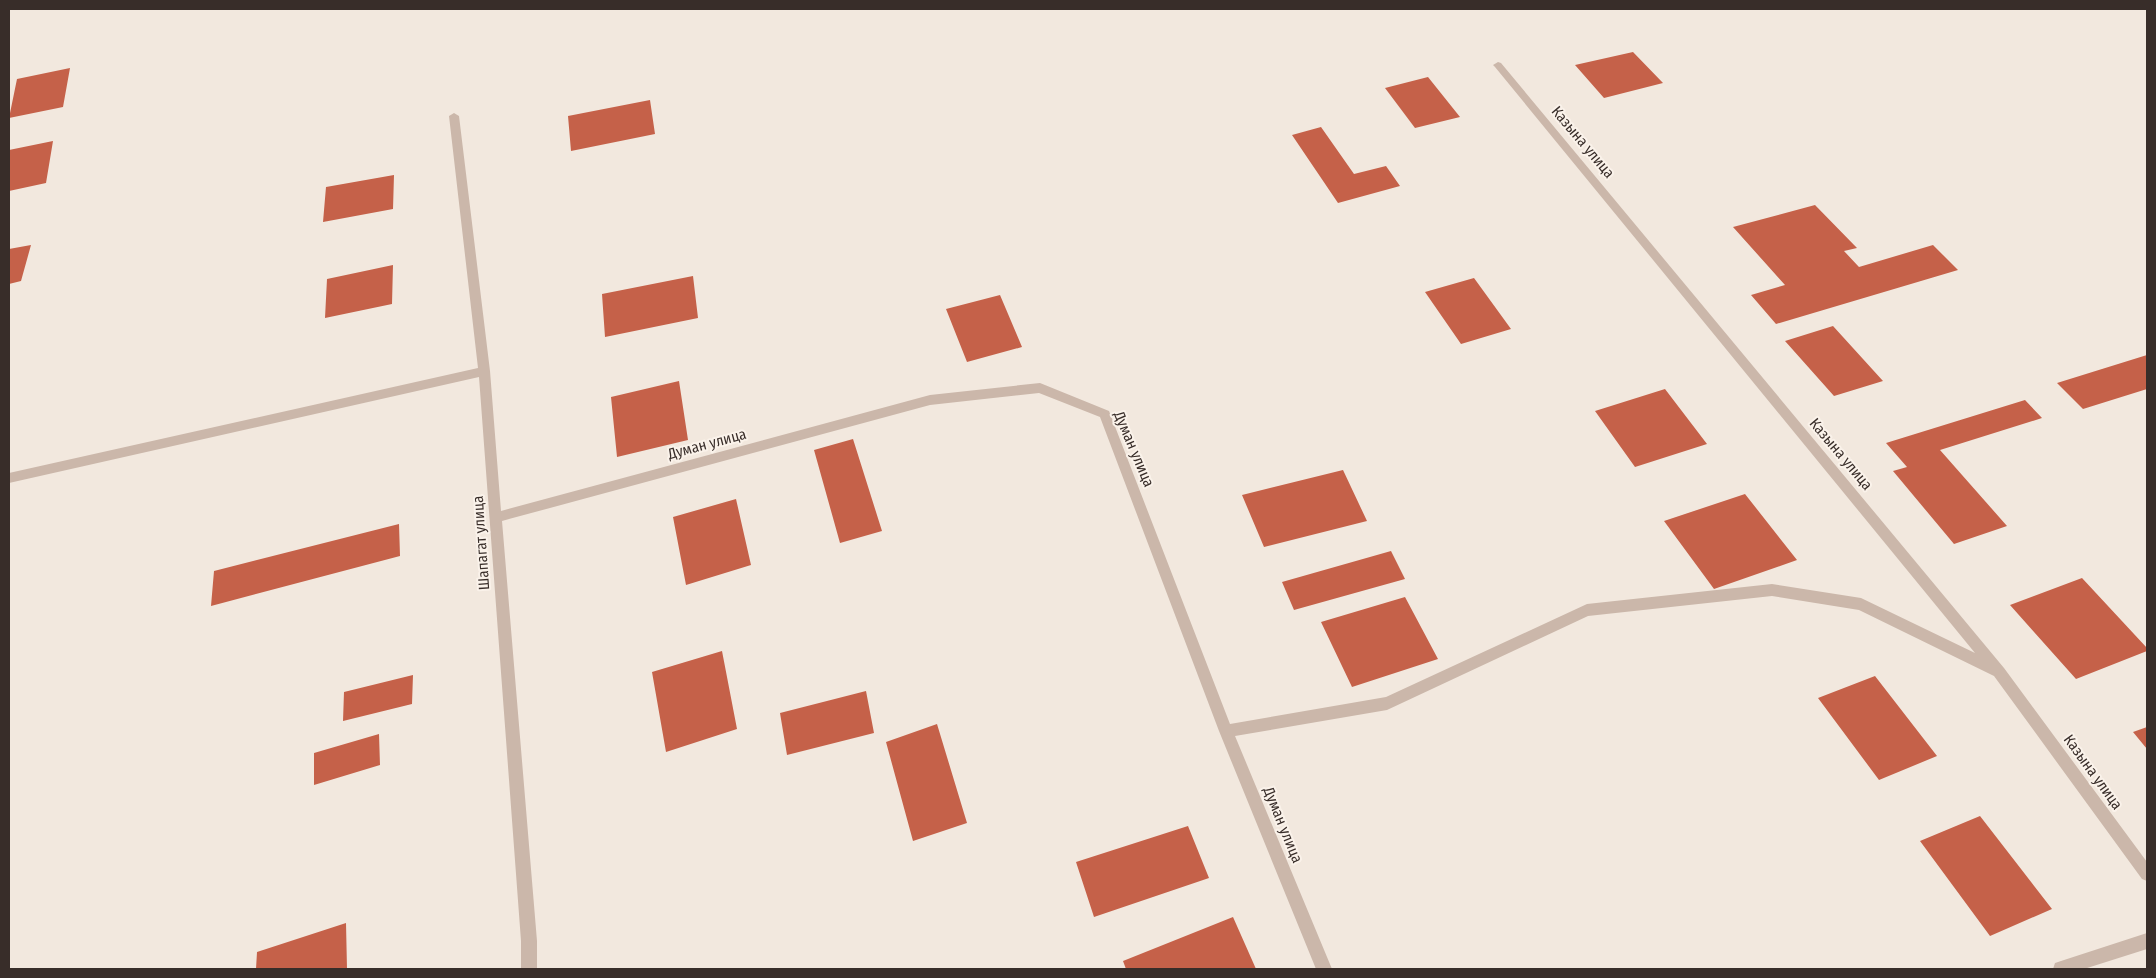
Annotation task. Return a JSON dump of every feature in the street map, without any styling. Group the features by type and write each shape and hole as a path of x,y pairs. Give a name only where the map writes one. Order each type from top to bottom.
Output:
{"street":[{"name":"Казына улица","path":"1498,65 1999,672 2147,874"},
{"name":"Шапагат улица","path":"454,116 484,371 529,941 529,969"},
{"path":"9,478 484,371"},
{"name":"Думан улица","path":"496,518 930,400 1040,388 1105,414 1226,731 1324,969"},
{"path":"1226,731 1387,703 1587,610 1772,590 1861,604 1999,672"},
{"path":"2061,969 2147,940"}],"building":[{"path":"1633,52 1663,83 1604,98 1575,65"},
{"path":"70,68 63,107 9,118 17,79"},
{"path":"1428,77 1460,117 1415,128 1385,88"},
{"path":"650,100 655,134 571,151 568,116"},
{"path":"1321,127 1354,174 1386,166 1400,186 1338,203 1292,135"},
{"path":"53,141 46,183 9,191 9,150"},
{"path":"394,175 393,209 323,222 326,187"},
{"path":"1815,205 1857,248 1844,251 1859,267 1933,245 1958,270 1776,324 1751,295 1785,285 1733,227"},
{"path":"31,245 21,281 9,284 9,249"},
{"path":"393,265 392,304 325,318 327,279"},
{"path":"693,276 698,318 605,337 602,294"},
{"path":"1474,278 1511,329 1461,344 1425,292"},
{"path":"1000,295 1022,347 967,362 946,309"},
{"path":"1833,326 1883,381 1834,396 1785,341"},
{"path":"2147,355 2147,389 2083,409 2057,383"},
{"path":"679,381 688,440 617,457 611,397"},
{"path":"1665,389 1707,444 1635,467 1595,411"},
{"path":"2025,400 2042,418 1940,450 2007,526 1954,544 1893,471 1907,467 1886,443"},
{"path":"853,439 882,531 840,543 814,450"},
{"path":"1343,470 1367,521 1264,547 1242,495"},
{"path":"1745,494 1797,560 1714,589 1664,521"},
{"path":"736,499 751,565 686,585 673,517"},
{"path":"399,524 400,556 211,606 214,571"},
{"path":"1391,551 1405,579 1294,610 1282,582"},
{"path":"2082,578 2147,648 2147,651 2076,679 2010,605"},
{"path":"1405,597 1438,659 1352,687 1321,622"},
{"path":"722,651 737,729 666,752 652,672"},
{"path":"413,675 412,704 343,721 344,692"},
{"path":"1875,676 1937,756 1879,780 1818,698"},
{"path":"866,691 874,733 787,755 780,713"},
{"path":"937,724 967,823 913,841 886,742"},
{"path":"2147,727 2147,749 2133,732"},
{"path":"379,734 380,765 314,785 314,753"},
{"path":"1980,816 2052,909 1990,936 1920,841"},
{"path":"1188,826 1209,878 1094,917 1076,862"},
{"path":"1233,917 1256,969 1126,969 1123,961"},
{"path":"346,923 347,969 256,969 257,952"}]}
